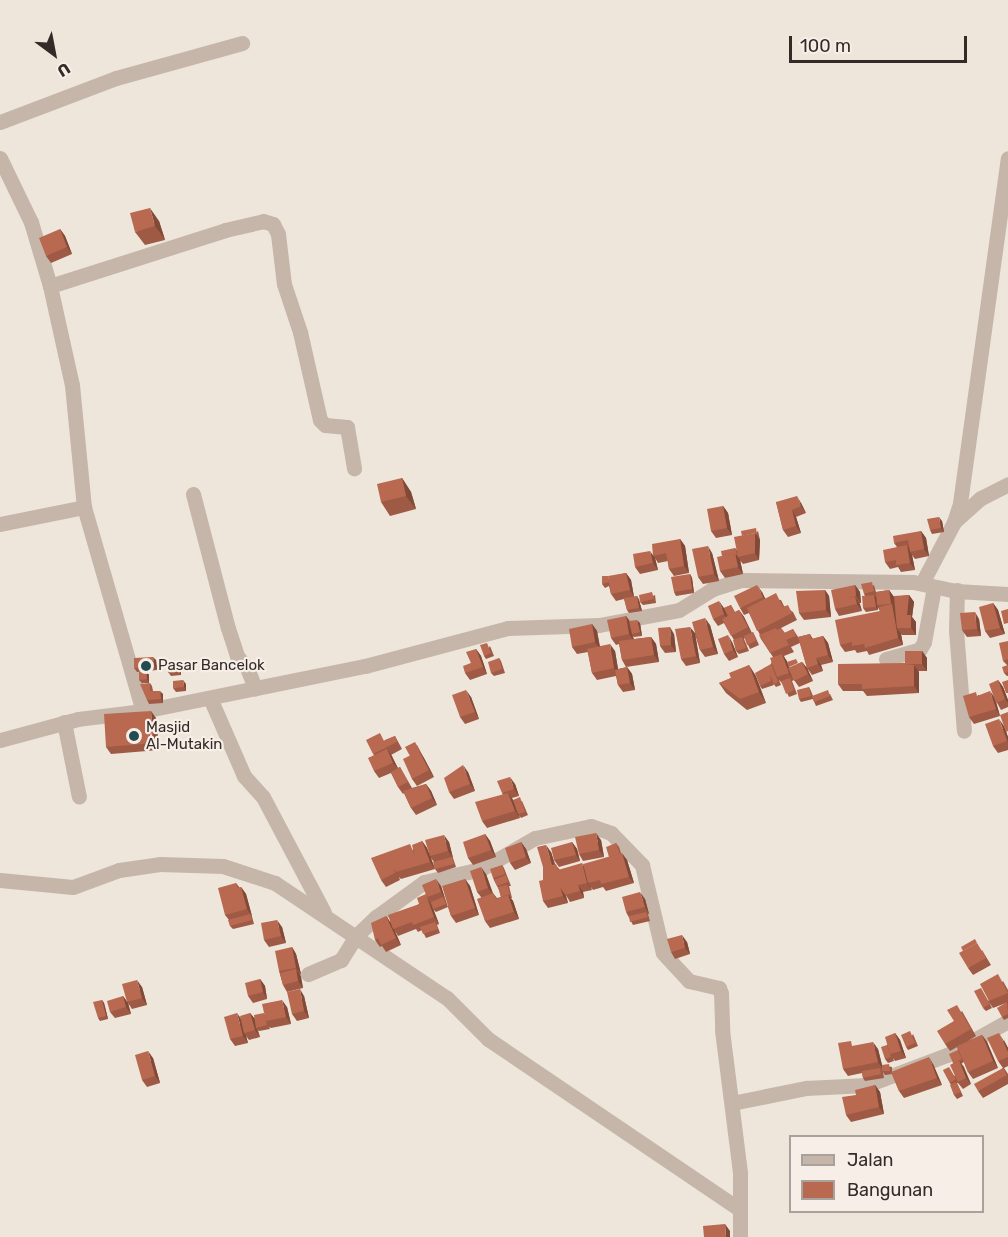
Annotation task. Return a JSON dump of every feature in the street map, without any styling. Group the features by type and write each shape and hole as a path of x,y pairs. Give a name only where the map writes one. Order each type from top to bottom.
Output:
{"street":[{"path":"0,122 116,78 242,43"},
{"path":"0,158 31,222 50,286 72,385 84,507 143,711"},
{"path":"886,659 920,649 924,642 931,586 960,503 1008,158"},
{"path":"50,286 225,230 263,221 273,224 279,234 284,284 300,332 320,420 325,425 347,427 354,468"},
{"path":"954,522 981,498 1008,484"},
{"path":"193,494 228,628 237,656 247,668 255,688"},
{"path":"0,524 84,507"},
{"path":"0,740 64,722 143,711 365,666 508,628 599,625 679,610 712,589 741,580 931,586 1008,594"},
{"path":"956,590 956,630 964,731"},
{"path":"210,698 244,776 263,797 325,914 349,948 447,998 488,1039 739,1209"},
{"path":"64,722 79,797"},
{"path":"308,974 349,948 376,916 434,877 481,869 535,838 591,826 611,833 642,864 663,953 689,981 719,988 736,1102 740,1173 740,1237"},
{"path":"0,880 72,887 119,870 160,864 223,866 275,883 325,914"},
{"path":"736,1102 764,1099 806,1088 867,1085 947,1055 1008,1021"}],"building":[{"path":"150,208 155,226 135,232 130,213"},
{"path":"60,229 67,247 46,256 39,238"},
{"path":"402,478 406,496 381,502 377,484"},
{"path":"797,496 801,506 792,510 796,526 783,530 776,502"},
{"path":"723,506 727,528 711,531 707,509"},
{"path":"939,517 941,528 930,530 927,519"},
{"path":"756,528 757,535 755,533 742,536 741,531"},
{"path":"921,531 924,549 910,552 908,540 894,543 893,536"},
{"path":"755,533 755,553 738,557 734,537"},
{"path":"680,539 684,566 669,569 666,553 653,556 652,544"},
{"path":"907,545 910,563 896,565 896,560 885,562 883,550"},
{"path":"708,546 714,574 698,577 692,549"},
{"path":"735,548 737,555 735,553 722,556 721,551"},
{"path":"650,551 653,563 635,567 633,554"},
{"path":"735,553 738,567 720,571 717,557"},
{"path":"626,573 630,590 611,594 608,576"},
{"path":"690,574 692,589 674,592 671,577"},
{"path":"602,576 608,576 609,582 602,584"},
{"path":"872,582 874,591 864,594 861,584"},
{"path":"757,585 763,597 740,608 734,596"},
{"path":"855,585 856,596 848,598 855,597 857,604 835,609 831,590"},
{"path":"825,590 826,610 799,613 796,591"},
{"path":"889,590 891,604 877,605 876,592"},
{"path":"652,592 654,599 640,602 639,595"},
{"path":"776,593 783,607 788,605 792,613 757,631 747,608"},
{"path":"874,595 876,607 863,608 862,596"},
{"path":"909,595 907,615 911,615 911,628 897,628 894,596"},
{"path":"637,596 639,608 627,610 624,598"},
{"path":"719,601 724,614 713,619 708,606"},
{"path":"993,603 1000,628 985,631 979,607"},
{"path":"892,604 898,638 865,648 864,644 852,646 852,642 840,645 835,620 880,611 879,607"},
{"path":"731,605 735,613 728,616 724,608"},
{"path":"1008,609 1008,623 1004,624 1001,611"},
{"path":"739,610 748,627 731,636 722,619"},
{"path":"975,612 977,629 962,630 960,613"},
{"path":"626,616 629,634 611,638 607,620"},
{"path":"705,618 713,647 700,650 692,622"},
{"path":"637,620 640,632 632,634 629,621"},
{"path":"592,624 595,642 572,647 569,629"},
{"path":"670,627 671,645 660,646 658,628"},
{"path":"690,627 696,656 681,659 675,629"},
{"path":"776,628 777,630 761,639 759,635"},
{"path":"781,628 784,633 793,629 796,636 786,640 789,645 770,653 761,637"},
{"path":"753,632 756,641 747,645 744,636"},
{"path":"810,634 811,639 823,636 828,655 816,658 818,664 807,668 798,637"},
{"path":"728,635 733,650 724,654 718,639"},
{"path":"651,637 654,655 622,660 619,641"},
{"path":"742,637 746,648 736,651 733,640"},
{"path":"1008,641 1008,659 1003,661 999,643"},
{"path":"487,643 491,653 484,656 480,645"},
{"path":"610,644 614,668 592,673 587,649"},
{"path":"476,649 483,667 465,673 463,666 471,663 466,652"},
{"path":"905,651 922,651 922,664 905,664 914,665 914,686 862,689 862,684 838,684 838,664 905,663"},
{"path":"782,654 789,673 777,677 770,658"},
{"path":"153,657 154,666 134,668 134,658"},
{"path":"499,658 502,669 491,673 488,662"},
{"path":"796,659 798,663 789,667 787,662"},
{"path":"178,662 179,672 168,672 168,663"},
{"path":"802,662 808,674 794,681 788,668"},
{"path":"771,664 778,682 774,684 770,674 771,681 760,686 755,673"},
{"path":"749,665 759,692 740,699 719,683 731,678 729,673"},
{"path":"1008,665 1008,672 1004,673 1002,667"},
{"path":"627,667 630,683 618,685 615,670"},
{"path":"146,671 147,679 139,680 139,672"},
{"path":"790,678 794,690 786,694 781,681"},
{"path":"183,680 184,687 173,688 173,681"},
{"path":"998,680 1005,699 996,703 989,684"},
{"path":"1008,680 1008,693 1006,693 1002,682"},
{"path":"150,683 150,691 160,691 161,699 147,700 140,684"},
{"path":"809,687 811,696 799,699 797,690"},
{"path":"466,690 475,712 460,717 452,695"},
{"path":"828,690 830,696 814,702 812,696"},
{"path":"990,691 996,709 969,717 963,696 976,692 977,696"},
{"name":"Masjid Al-Mutakin","path":"151,711 154,743 106,747 104,714"},
{"path":"1008,712 1008,731 1006,732 1000,715"},
{"path":"999,719 1007,741 993,746 985,724"},
{"path":"380,733 384,741 395,736 397,742 373,754 366,740"},
{"path":"415,742 420,751 410,756 405,747"},
{"path":"387,749 393,763 374,771 368,758"},
{"path":"419,751 429,770 412,779 403,759"},
{"path":"463,765 470,784 449,792 444,778"},
{"path":"400,767 408,782 398,787 391,772"},
{"path":"510,777 514,789 502,793 497,781"},
{"path":"426,784 432,798 411,808 403,791"},
{"path":"508,793 515,811 482,821 475,802"},
{"path":"520,797 525,812 518,814 513,800"},
{"path":"596,833 599,850 579,854 575,837"},
{"path":"485,834 491,850 468,858 463,842"},
{"path":"444,835 448,851 430,856 425,840"},
{"path":"422,841 430,862 396,872 394,868 395,873 381,880 371,858 410,844 415,856 412,845"},
{"path":"521,842 526,857 510,863 505,848"},
{"path":"572,842 576,855 554,860 551,848"},
{"path":"616,843 620,854 609,857 606,847"},
{"path":"546,845 552,865 556,864 558,870 582,863 587,883 578,885 580,891 565,895 560,887 563,896 543,901 539,881 543,880 543,867 537,847"},
{"path":"622,853 629,877 601,884 600,880 588,883 583,864"},
{"path":"452,857 454,864 435,869 433,862"},
{"path":"502,865 505,874 493,878 490,869"},
{"path":"481,867 488,888 477,892 470,871"},
{"path":"506,875 508,882 497,886 494,880"},
{"path":"436,879 441,892 427,897 422,885"},
{"path":"465,879 475,908 451,916 442,886"},
{"path":"236,883 238,888 241,887 247,909 225,915 218,888"},
{"path":"507,885 510,894 501,897 498,887"},
{"path":"640,892 645,907 626,912 622,897"},
{"path":"493,893 496,899 508,895 514,912 485,921 477,899"},
{"path":"426,894 429,903 428,901 419,904 417,898"},
{"path":"443,897 446,904 433,909 431,902"},
{"path":"428,901 434,917 393,929 388,915"},
{"path":"646,912 648,917 630,922 629,916"},
{"path":"250,914 252,920 230,926 228,920"},
{"path":"386,916 396,938 381,945 378,938 375,940 371,923"},
{"path":"277,920 281,936 264,940 261,923"},
{"path":"435,922 438,929 423,934 420,927"},
{"path":"682,935 685,948 671,952 667,939"},
{"path":"975,939 977,943 963,951 961,947"},
{"path":"977,943 986,958 968,968 959,953"},
{"path":"292,947 296,968 279,971 275,951"},
{"path":"296,969 298,981 283,985 280,973"},
{"path":"998,974 1008,993 989,1001 980,984"},
{"path":"260,979 263,992 248,996 245,983"},
{"path":"137,980 142,998 127,1002 122,984"},
{"path":"981,988 990,1004 983,1008 974,991"},
{"path":"300,989 304,1011 292,1014 287,992"},
{"path":"123,996 126,1007 110,1012 107,1001"},
{"path":"102,1000 106,1016 98,1018 93,1002"},
{"path":"282,1000 286,1017 266,1021 262,1004"},
{"path":"1007,1002 1008,1014 1002,1017 997,1008"},
{"path":"957,1005 971,1029 945,1044 937,1031 954,1021 947,1010"},
{"path":"237,1013 243,1036 230,1039 224,1017"},
{"path":"250,1013 255,1030 244,1033 240,1016"},
{"path":"264,1013 267,1025 256,1028 254,1015"},
{"path":"910,1031 915,1043 906,1047 901,1035"},
{"path":"895,1033 901,1051 890,1054 885,1037"},
{"path":"999,1033 1008,1057 998,1061 987,1038"},
{"path":"982,1035 993,1061 968,1072 957,1046"},
{"path":"851,1041 852,1046 873,1042 878,1062 843,1069 838,1043"},
{"path":"887,1045 891,1057 885,1059 881,1047"},
{"path":"958,1050 962,1059 953,1063 949,1054"},
{"path":"148,1051 155,1076 142,1080 135,1055"},
{"path":"929,1057 937,1078 899,1091 891,1072"},
{"path":"959,1060 966,1078 958,1082 950,1065"},
{"path":"889,1064 890,1071 882,1071 882,1065"},
{"path":"949,1067 956,1079 950,1083 943,1070"},
{"path":"880,1068 881,1074 863,1078 862,1071"},
{"path":"1003,1068 1007,1075 978,1091 974,1084"},
{"path":"956,1082 961,1092 954,1095 950,1085"},
{"path":"875,1085 879,1107 846,1115 842,1097 856,1095 855,1090"},
{"path":"725,1224 726,1237 704,1237 703,1226"}],"place":[{"name":"Pasar Bancelok","path":"146,666"},
{"name":"Masjid Al-Mutakin","path":"134,736"}]}
